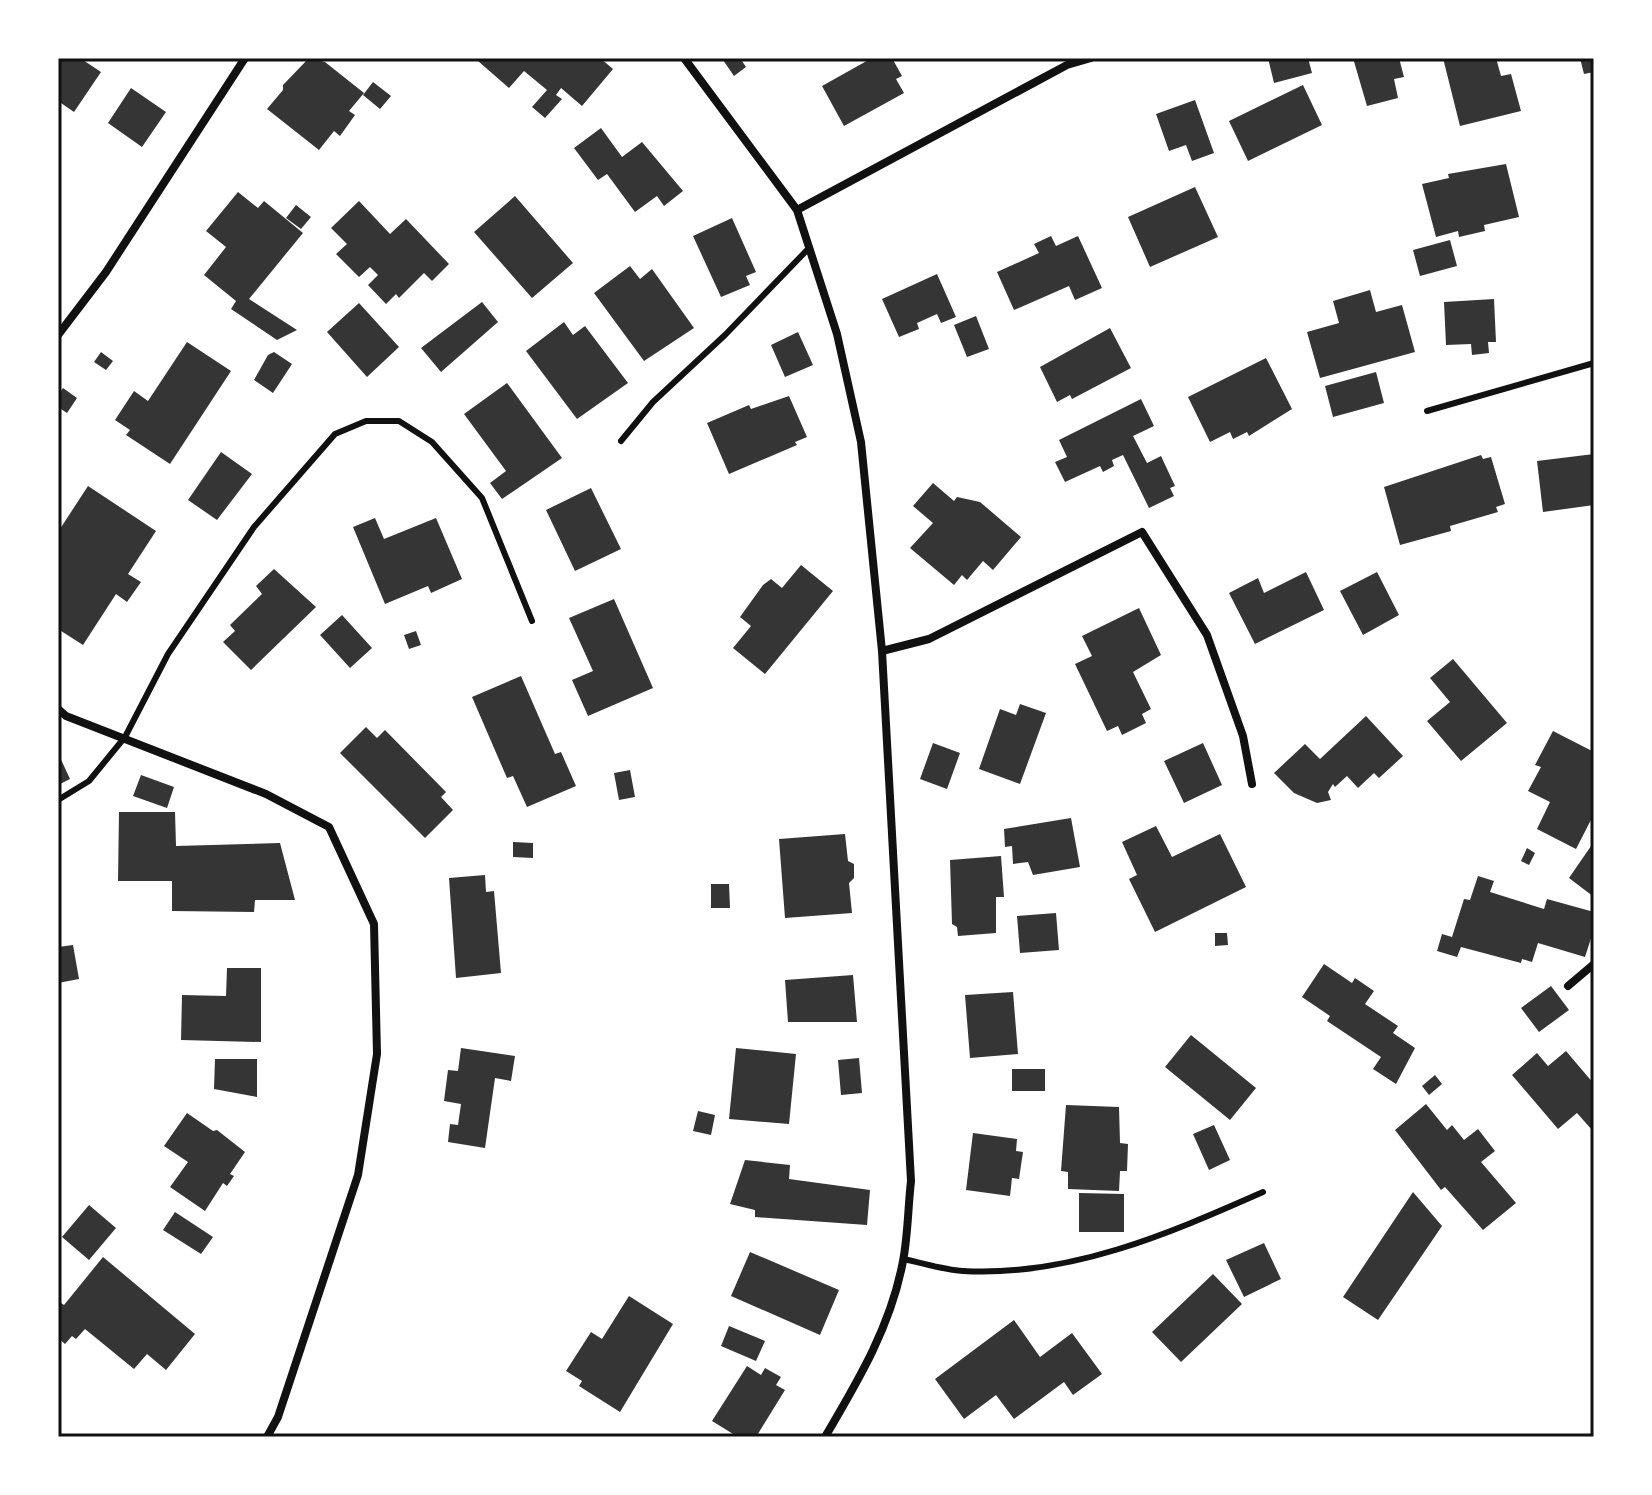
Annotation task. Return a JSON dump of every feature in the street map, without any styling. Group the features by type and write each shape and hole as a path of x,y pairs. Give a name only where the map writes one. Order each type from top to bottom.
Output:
{"street":[{"path":"58,335 106,272 245,58"},
{"path":"684,58 797,210 837,334 861,442 882,651 911,1181 903,1259 895,1293 868,1364 825,1437"},
{"path":"797,210 1067,65 1091,58"},
{"path":"882,651 929,639 1142,532 1207,635 1243,736 1252,784"},
{"path":"58,709 66,716 266,794 329,827 374,924 377,1054 358,1175 278,1417 267,1437"},
{"path":"1568,986 1594,964"}],"lane":[{"path":"621,441 653,402 725,335 809,248"},
{"path":"1427,411 1594,363"},
{"path":"58,800 89,781 125,737 168,654 254,527 335,434 366,421 399,421 432,442 482,498 532,621"},
{"path":"903,1259 962,1271 1048,1268 1174,1231 1263,1192"}],"building":[{"path":"58,58 80,58 101,72 74,112 58,101"},
{"path":"309,58 325,62 364,93 349,111 355,115 340,136 334,131 319,150 267,109 283,90 283,85"},
{"path":"481,58 600,58 613,69 582,106 561,88 556,95 562,99 545,118 532,107 547,90 524,71 509,88 478,61"},
{"path":"740,58 746,67 734,76 723,60"},
{"path":"872,58 892,58 902,76 896,79 904,93 844,126 822,86"},
{"path":"1268,58 1308,58 1312,73 1274,83"},
{"path":"1353,58 1399,58 1404,77 1394,79 1398,98 1367,106"},
{"path":"1443,58 1496,58 1501,76 1511,74 1521,111 1460,126"},
{"path":"1580,58 1594,58 1594,72 1584,74"},
{"path":"373,82 391,96 380,109 363,95"},
{"path":"1303,85 1322,125 1248,161 1229,121"},
{"path":"131,88 166,112 142,147 108,123"},
{"path":"1195,100 1214,153 1192,161 1186,145 1169,151 1156,114"},
{"path":"601,128 622,157 642,142 683,191 664,206 657,196 635,212 607,174 598,180 574,148"},
{"path":"1506,164 1519,217 1484,225 1485,231 1459,237 1458,231 1436,237 1422,184 1449,178 1448,174"},
{"path":"1195,187 1218,237 1150,267 1128,217"},
{"path":"238,192 258,208 264,201 303,233 249,299 297,330 277,340 231,309 236,301 204,275 226,247 206,231"},
{"path":"515,196 573,263 532,298 474,232"},
{"path":"359,201 390,234 406,219 449,264 432,281 424,273 399,298 396,294 386,304 368,285 378,275 370,267 359,277 336,254 347,244 331,228"},
{"path":"296,205 311,217 301,229 286,218"},
{"path":"732,218 756,272 746,276 750,285 721,297 693,236"},
{"path":"1051,236 1056,246 1078,236 1102,288 1075,300 1069,286 1014,310 997,272 1039,253 1034,244"},
{"path":"1450,240 1457,266 1420,276 1413,250"},
{"path":"630,266 640,279 652,269 694,328 644,361 594,293"},
{"path":"937,274 956,317 941,323 937,314 917,323 919,329 899,337 882,299"},
{"path":"1370,290 1376,312 1402,305 1415,352 1320,378 1307,332 1339,323 1333,301"},
{"path":"1494,299 1496,342 1488,342 1489,353 1472,355 1471,344 1446,345 1444,302"},
{"path":"482,302 498,322 441,372 421,348"},
{"path":"359,303 399,347 367,377 327,332"},
{"path":"976,316 989,349 967,357 954,325"},
{"path":"564,322 573,335 585,326 628,383 577,419 526,351"},
{"path":"1110,328 1131,368 1072,399 1070,395 1057,402 1040,367"},
{"path":"798,332 813,365 785,377 771,345"},
{"path":"187,342 231,371 170,464 126,435 130,430 115,420 134,391 148,401"},
{"path":"101,352 113,361 106,370 94,362"},
{"path":"274,352 292,364 273,393 254,380 268,355"},
{"path":"1266,358 1292,409 1249,436 1247,432 1233,439 1230,432 1210,442 1188,397"},
{"path":"1376,372 1384,403 1333,417 1325,386"},
{"path":"507,383 562,458 502,499 490,483 506,471 464,414"},
{"path":"63,388 77,398 67,413 58,407 58,395"},
{"path":"789,396 807,437 795,442 797,445 729,474 707,423 749,405 751,409"},
{"path":"1141,399 1154,426 1133,436 1147,463 1161,456 1175,486 1170,488 1174,496 1149,508 1123,455 1112,460 1114,466 1103,472 1100,466 1065,482 1055,462 1067,457 1059,440"},
{"path":"221,452 252,474 217,520 188,500"},
{"path":"1594,454 1594,505 1543,512 1537,461"},
{"path":"1481,455 1483,459 1491,457 1505,504 1496,507 1498,512 1450,526 1451,531 1400,545 1384,487"},
{"path":"933,483 954,501 957,497 980,502 1021,537 993,570 983,561 967,580 962,575 954,585 910,548 933,523 913,506"},
{"path":"88,486 156,531 128,574 141,582 127,602 116,594 83,645 58,629 58,532"},
{"path":"591,488 621,549 575,571 546,510"},
{"path":"375,518 384,539 436,518 462,579 431,593 428,586 385,604 353,527"},
{"path":"801,565 833,591 765,674 733,648 751,626 740,617 763,585 771,579 782,588"},
{"path":"274,569 316,607 251,670 223,642 235,631 230,625 262,594 256,586"},
{"path":"1306,572 1324,610 1255,644 1229,593 1258,578 1264,593"},
{"path":"1377,572 1399,615 1363,635 1340,591"},
{"path":"614,599 653,688 588,716 572,680 593,671 569,618"},
{"path":"1139,608 1161,655 1133,672 1151,709 1142,714 1146,723 1122,735 1118,726 1107,731 1075,664 1092,656 1082,636"},
{"path":"342,615 372,648 350,668 320,635"},
{"path":"416,631 421,645 409,649 404,635"},
{"path":"1453,659 1507,723 1461,761 1427,721 1450,702 1430,678"},
{"path":"521,676 555,754 561,752 576,786 527,807 513,776 507,778 472,697"},
{"path":"1020,704 1046,713 1020,784 979,769 1000,709 1016,715"},
{"path":"1366,716 1403,756 1379,778 1374,773 1358,788 1347,776 1335,787 1333,784 1328,792 1331,800 1317,803 1294,793 1274,773 1305,744 1320,759"},
{"path":"366,727 377,738 385,730 446,792 441,797 453,810 425,838 340,753"},
{"path":"1553,731 1594,752 1594,814 1576,849 1537,829 1550,802 1528,791 1541,767 1535,765"},
{"path":"933,743 960,753 947,789 920,779"},
{"path":"1203,743 1222,785 1184,803 1164,761"},
{"path":"58,753 70,779 58,785"},
{"path":"630,770 635,797 619,800 614,773"},
{"path":"141,775 174,787 167,808 133,796"},
{"path":"119,812 175,812 176,846 280,843 295,900 255,900 254,912 172,911 172,881 118,881"},
{"path":"1071,818 1080,867 1033,875 1028,862 1013,864 1012,846 1005,847 1004,829"},
{"path":"1156,826 1172,857 1220,834 1246,887 1155,932 1129,879 1137,875 1122,842"},
{"path":"845,834 848,861 854,864 854,878 849,883 852,913 785,918 779,839"},
{"path":"513,842 533,843 533,858 513,857"},
{"path":"1591,846 1594,848 1594,897 1569,878"},
{"path":"1527,848 1535,853 1529,865 1521,861"},
{"path":"1001,856 1004,897 996,897 996,933 958,936 957,927 952,924 950,860"},
{"path":"485,875 486,892 494,891 501,973 456,978 449,878"},
{"path":"1478,876 1494,881 1490,892 1544,909 1547,899 1594,912 1594,929 1585,957 1538,943 1532,962 1522,959 1521,963 1461,947 1457,957 1437,951 1442,934 1452,937 1464,899 1470,900"},
{"path":"711,884 729,884 730,908 711,908"},
{"path":"1056,913 1059,950 1020,953 1017,916"},
{"path":"1215,933 1227,933 1228,945 1215,946"},
{"path":"73,945 79,979 58,983 58,947"},
{"path":"1324,964 1352,983 1355,978 1374,991 1365,1004 1398,1026 1393,1033 1415,1048 1396,1084 1373,1069 1381,1057 1327,1021 1330,1016 1302,997"},
{"path":"227,968 261,968 261,1042 181,1040 182,995 226,996"},
{"path":"853,975 857,1022 788,1022 785,980"},
{"path":"1551,986 1569,1010 1539,1032 1521,1008"},
{"path":"1013,992 1018,1054 970,1058 965,995"},
{"path":"1191,1035 1256,1088 1230,1120 1165,1067"},
{"path":"461,1048 515,1056 511,1081 495,1078 485,1148 448,1142 450,1124 458,1125 461,1104 444,1101 448,1070 458,1071"},
{"path":"736,1048 796,1054 789,1124 729,1119"},
{"path":"1566,1051 1594,1084 1592,1130 1577,1113 1558,1129 1512,1075 1537,1053 1548,1066"},
{"path":"859,1058 862,1093 841,1095 838,1060"},
{"path":"215,1059 257,1059 257,1097 214,1089"},
{"path":"1012,1069 1045,1069 1045,1091 1012,1091"},
{"path":"1435,1075 1442,1084 1429,1095 1422,1086"},
{"path":"1426,1104 1447,1130 1452,1125 1464,1140 1478,1129 1495,1151 1481,1162 1516,1203 1483,1230 1445,1187 1441,1190 1395,1130"},
{"path":"1066,1105 1119,1107 1120,1143 1128,1144 1127,1171 1120,1171 1119,1191 1068,1189 1068,1172 1061,1171"},
{"path":"698,1111 715,1115 711,1135 693,1131"},
{"path":"187,1113 213,1131 217,1130 245,1152 230,1174 234,1176 227,1186 223,1183 205,1211 170,1187 188,1162 164,1146"},
{"path":"1214,1125 1230,1160 1209,1170 1193,1134"},
{"path":"973,1133 1017,1139 1016,1151 1023,1152 1019,1179 1012,1178 1010,1196 966,1190"},
{"path":"745,1160 790,1165 789,1179 870,1190 867,1225 755,1217 755,1210 730,1204"},
{"path":"1413,1192 1442,1226 1378,1320 1343,1297"},
{"path":"1079,1193 1124,1194 1124,1232 1079,1232"},
{"path":"89,1205 116,1228 89,1260 62,1237"},
{"path":"175,1212 213,1237 201,1254 163,1230"},
{"path":"1264,1243 1281,1279 1244,1297 1226,1260"},
{"path":"750,1252 839,1290 820,1335 731,1296"},
{"path":"103,1257 195,1334 166,1370 147,1354 134,1369 85,1329 76,1339 72,1336 65,1344 58,1338 58,1301 64,1305"},
{"path":"1213,1274 1242,1304 1181,1362 1152,1332"},
{"path":"629,1296 673,1324 620,1412 579,1386 582,1381 566,1371 591,1332 602,1339"},
{"path":"1014,1320 1040,1357 1072,1333 1102,1374 1073,1395 1064,1382 1014,1419 996,1395 964,1419 935,1379"},
{"path":"729,1326 765,1341 756,1361 721,1346"},
{"path":"747,1366 761,1375 765,1368 781,1377 776,1385 785,1390 756,1437 738,1437 712,1421"}]}
